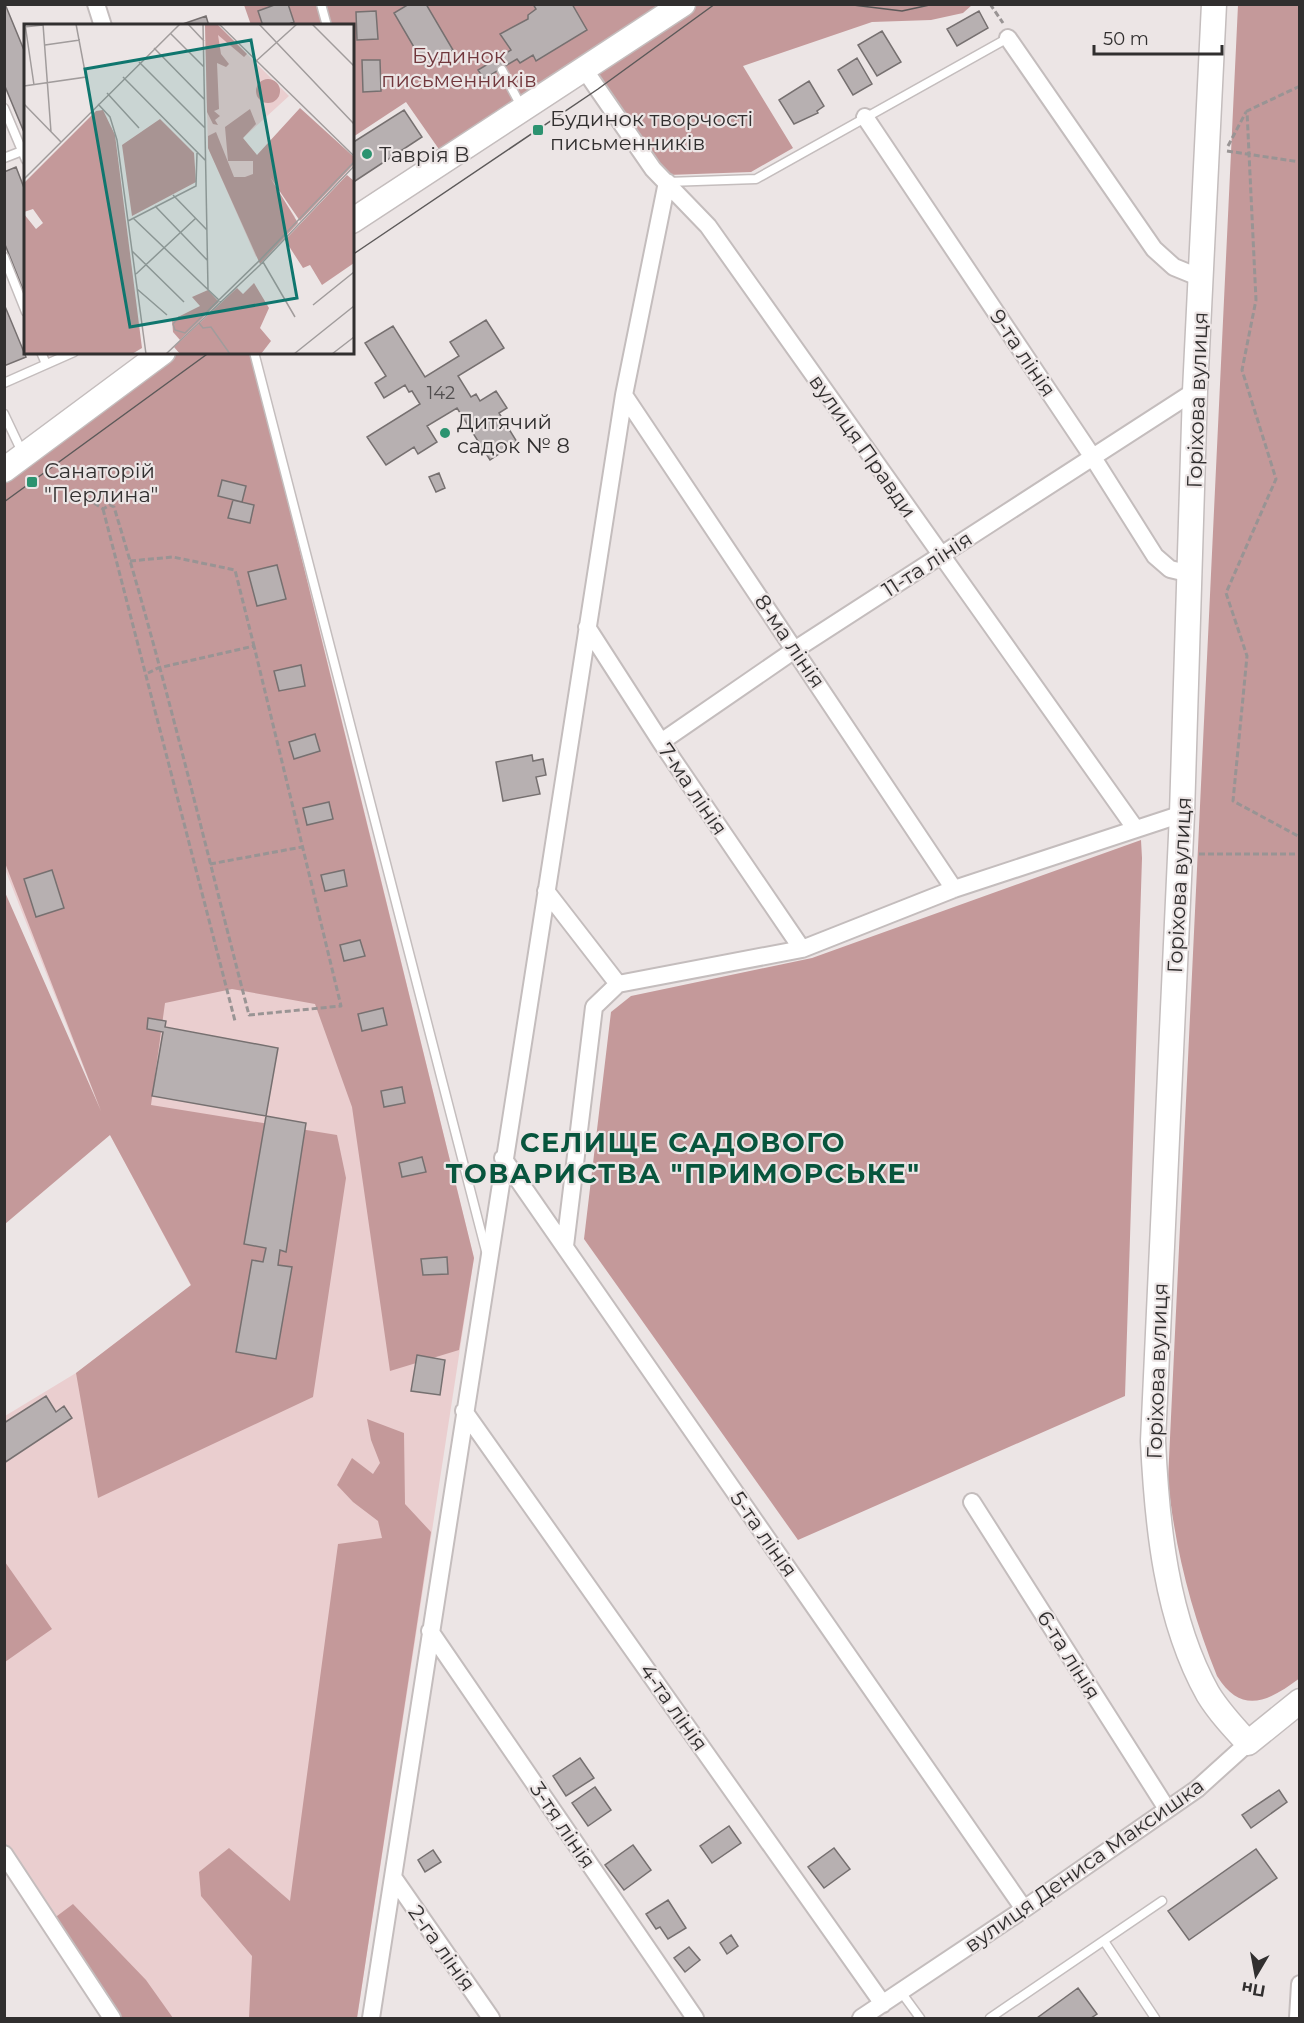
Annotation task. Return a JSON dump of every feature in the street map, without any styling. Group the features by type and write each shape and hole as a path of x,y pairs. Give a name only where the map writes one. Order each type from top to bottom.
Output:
{"street":[{"path":"96,4 102,24"},
{"path":"354,220 682,4"},
{"name":"Горіхова вулиця","path":"1214,4 1195,391 1182,814 1153,1441 1156,1505 1174,1602 1194,1667 1225,1718 1248,1743"},
{"path":"1008,38 1154,249 1174,267 1201,278"},
{"name":"вулиця Правди","path":"584,69 653,169 708,226 939,556 1135,828"},
{"name":"9-та лінія","path":"865,117 1161,563 1170,569 1191,574"},
{"path":"371,2019 503,1158 624,394 667,182"},
{"path":"4,470 159,354"},
{"name":"11-та лінія","path":"661,742 796,649 1195,391"},
{"name":"8-ма лінія","path":"624,394 954,889"},
{"name":"7-ма лінія","path":"587,627 661,742 802,949"},
{"path":"565,1246 594,1007 618,984 802,949 954,889 1182,814"},
{"path":"546,891 618,984"},
{"name":"5-та лінія","path":"503,1158 1024,1909"},
{"name":"4-та лінія","path":"464,1411 883,2004"},
{"name":"6-та лінія","path":"972,1502 1167,1809"},
{"name":"3-тя лінія","path":"430,1631 695,2019"},
{"name":"вулиця Дениса Максишка","path":"861,2019 1197,1789 1299,1701"},
{"path":"4,1854 112,2019"},
{"name":"2-га лінія","path":"393,1877 491,2019"},
{"path":"1298,2019 1299,1984"}],"lane":[{"path":"321,4 326,24"},
{"path":"667,182 756,178 1008,38"},
{"path":"502,70 523,109"},
{"path":"4,108 24,156 4,158"},
{"path":"4,257 24,307"},
{"path":"42,354 46,364"},
{"path":"4,383 69,354"},
{"path":"255,354 488,1257"},
{"path":"4,414 24,456"},
{"path":"990,2019 1162,1901"},
{"path":"1104,1941 1155,2019"},
{"path":"901,1992 920,2019"}],"path":[{"path":"990,4 1003,23 1008,38"},
{"path":"1299,86 1247,111 1256,300 1242,370 1276,479 1226,593 1247,656 1233,801 1299,837"},
{"path":"1208,148 1299,162"},
{"path":"94,503 103,509 148,673 235,1021"},
{"path":"103,509 110,505 114,507 130,561 249,1015 340,1006 235,570 173,557 130,561"},
{"path":"148,673 158,668 254,646"},
{"path":"210,864 303,847"},
{"path":"1180,854 1299,854"}],"shaded area":[{"path":"255,367 474,1258 357,2018 115,2018 5,1853 5,1416 76,1373 191,1286 110,1135 5,869 5,544"}],"green space":[{"name":"Будинок письменників","path":"244,5 670,5 443,155 406,102 354,136 354,24 251,24"},
{"path":"694,5 972,5 963,13 931,20 872,22 743,66 793,148 751,172 668,175 593,72"},
{"path":"1238,5 1300,5 1300,1678 1277,1693 1256,1701 1236,1696 1226,1689 1217,1676 1199,1628 1185,1580 1168,1480"},
{"path":"170,354 251,354 474,1258 459,1350 390,1371 352,1107 315,1004 232,989 165,1003 151,1105 337,1135 346,1178 313,1397 98,1498 76,1373 191,1285 110,1135 5,1224 4,890 101,1111 5,863 5,476"},
{"path":"1141,840 1125,1396 798,1540 584,1239 611,1012 631,996 812,958"},
{"path":"367,1419 404,1433 405,1504 431,1532 357,2018 249,2018 252,1956 201,1896 199,1872 229,1848 290,1901 338,1544 382,1538 378,1521 353,1502 337,1485 352,1458 373,1474 380,1463 371,1440"},
{"path":"5,1562 52,1629 4,1662"},
{"path":"73,1904 146,1980 173,2018 115,2018 49,1922"}],"building":[{"path":"5,4 24,50 24,132 4,84"},
{"path":"277,4 288,4 294,22 262,24 258,11"},
{"path":"409,4 426,4 453,50 425,66 394,13"},
{"path":"533,4 572,4 587,30 536,61 533,55 520,63 517,59 484,79 478,70 511,50 500,34 528,19 528,15 536,9"},
{"path":"376,11 378,39 357,40 356,12"},
{"path":"979,11 988,28 957,46 947,29"},
{"path":"206,16 208,24 183,24"},
{"path":"882,31 901,62 877,76 858,45"},
{"path":"857,58 872,84 853,95 838,70"},
{"path":"362,60 380,60 381,91 363,92"},
{"path":"809,81 824,106 817,111 818,113 794,124 779,100"},
{"path":"404,110 422,137 354,182 354,142"},
{"path":"16,167 24,188 24,292 4,242 4,172"},
{"path":"4,304 26,357 4,366"},
{"path":"486,320 504,348 458,376 471,397 476,394 480,401 496,391 507,408 499,413 517,442 490,460 457,408 427,426 437,442 418,454 414,447 386,465 367,437 420,404 405,385 384,398 375,383 386,376 365,343 393,326 425,377 459,356 450,342"},
{"path":"439,473 445,488 436,492 429,477"},
{"path":"222,480 246,486 242,502 218,496"},
{"path":"233,500 254,505 250,523 228,518"},
{"path":"277,565 286,599 257,606 248,572"},
{"path":"301,665 305,686 279,691 274,671"},
{"path":"315,734 320,751 294,759 289,742"},
{"path":"532,755 533,761 543,759 546,775 536,777 540,794 503,801 496,762"},
{"path":"329,802 333,819 307,825 303,808"},
{"path":"52,870 64,908 36,917 24,879"},
{"path":"344,870 347,886 325,891 321,875"},
{"path":"360,940 365,956 344,961 340,945"},
{"path":"383,1008 387,1025 362,1031 358,1014"},
{"path":"148,1018 166,1021 165,1027 278,1048 266,1116 152,1096 163,1032 147,1029"},
{"path":"402,1087 405,1103 384,1107 381,1091"},
{"path":"266,1116 306,1123 286,1252 280,1250 278,1265 292,1267 276,1359 236,1352 252,1260 263,1262 266,1248 244,1244"},
{"path":"422,1157 426,1172 402,1177 399,1163"},
{"path":"447,1257 448,1274 423,1275 421,1259"},
{"path":"417,1355 445,1360 440,1395 411,1391"},
{"path":"46,1396 56,1412 64,1406 72,1418 4,1463 4,1423"},
{"path":"580,1758 594,1778 566,1796 553,1776"},
{"path":"595,1787 611,1810 588,1826 572,1803"},
{"path":"1279,1790 1287,1802 1251,1828 1242,1815"},
{"path":"729,1826 741,1843 712,1863 700,1846"},
{"path":"633,1845 651,1870 624,1890 605,1865"},
{"path":"834,1848 850,1869 824,1888 808,1867"},
{"path":"1256,1849 1277,1878 1189,1940 1168,1911"},
{"path":"433,1850 441,1862 425,1872 418,1860"},
{"path":"668,1900 686,1928 668,1939 660,1927 656,1929 646,1914"},
{"path":"731,1935 738,1946 727,1954 720,1943"},
{"path":"689,1947 700,1960 685,1972 674,1958"},
{"path":"1078,1988 1097,2014 1091,2018 1037,2018"}],"tram line":[{"path":"354,254 598,89 715,4"},
{"path":"845,4 902,11 934,4"},
{"path":"4,502 207,354"}],"place":[{"name":"Будинок творчості письменників","path":"538,130"},
{"name":"Таврія В","path":"367,154"},
{"name":"Дитячий садок № 8","path":"445,433"},
{"name":"Санаторій \"Перлина\"","path":"32,482"}],"district":[{"name":"СЕЛИЩЕ САДОВОГО ТОВАРИСТВА \"ПРИМОРСЬКЕ\"","path":"683,1158"}]}
